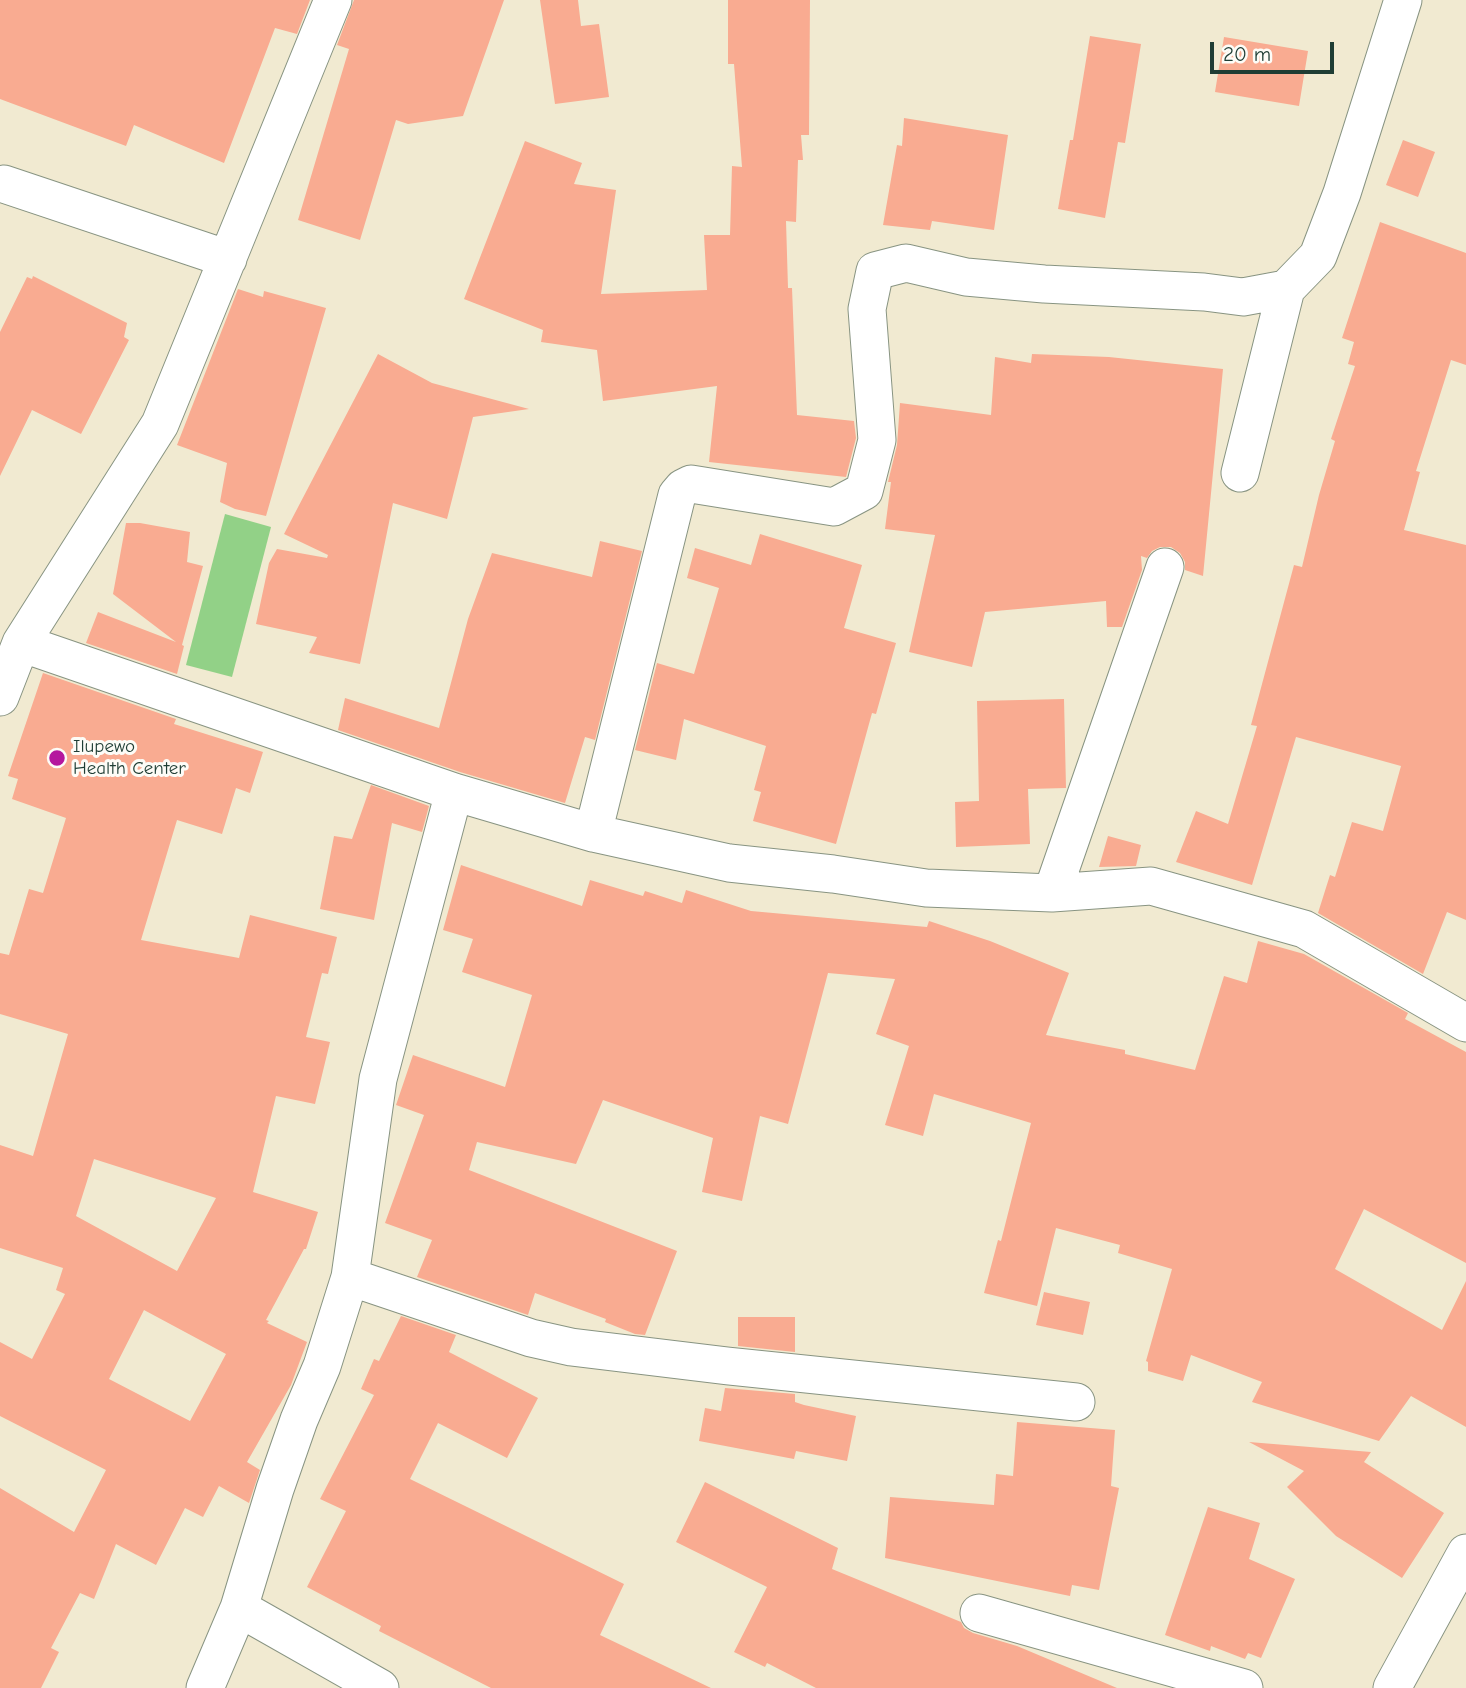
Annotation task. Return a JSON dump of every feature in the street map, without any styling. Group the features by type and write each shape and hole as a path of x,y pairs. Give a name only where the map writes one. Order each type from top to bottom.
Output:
{"street":[{"path":"0,697 21,643 160,424 333,0"},
{"path":"1240,473 1286,289 1318,256 1342,193 1403,0"},
{"path":"4,184 228,259"},
{"path":"593,833 677,495 691,484 834,507 864,491 877,440 867,309 875,271 906,263 966,276 1031,283 1203,292 1242,297 1286,289"},
{"path":"1052,894 1165,567"},
{"path":"21,643 454,792 593,833 729,863 833,874 926,888 1052,894 1151,886 1304,929 1466,1023"},
{"path":"205,1688 239,1608 275,1489 299,1420 323,1366 350,1277 378,1079 454,792"},
{"path":"350,1277 531,1338 571,1348 1076,1402"},
{"path":"1392,1688 1466,1553"},
{"path":"239,1608 380,1688"},
{"path":"979,1613 1244,1688"}],"green space":[{"path":"225,514 271,527 232,677 186,665"}],"building":[{"path":"0,0 310,0 297,34 275,28 224,163 134,125 126,146 0,99"},
{"path":"354,0 504,0 463,116 408,124 396,120 360,240 298,220 349,49 337,45"},
{"path":"540,0 578,0 581,26 599,24 609,97 555,104"},
{"path":"728,0 810,0 809,135 801,135 803,160 798,160 796,222 786,221 788,288 792,288 797,415 854,421 856,438 846,477 709,462 717,386 603,401 597,350 541,342 543,330 464,299 525,141 582,163 574,184 616,190 601,294 707,290 704,235 730,235 732,166 742,167 734,64 728,64"},
{"path":"1090,36 1141,44 1125,143 1118,142 1105,218 1058,209 1070,140 1073,140"},
{"path":"1224,37 1308,51 1299,106 1215,92"},
{"path":"904,118 1008,135 994,230 932,221 930,230 883,225 897,145 902,146"},
{"path":"1403,140 1435,152 1418,197 1386,185"},
{"path":"1380,222 1466,253 1466,365 1451,360 1416,471 1420,472 1404,530 1466,545 1466,920 1447,912 1423,974 1318,913 1330,875 1335,877 1352,822 1383,831 1401,766 1296,737 1252,885 1176,862 1196,811 1228,824 1257,726 1251,725 1294,565 1302,567 1335,441 1331,439 1355,366 1348,364 1354,342 1342,338"},
{"path":"33,276 127,323 124,337 129,340 81,434 32,410 0,476 0,332 27,277 32,279"},
{"path":"238,289 263,297 264,291 326,308 266,516 235,509 220,502 227,463 177,445"},
{"path":"378,354 432,383 529,409 473,417 447,519 393,503 360,664 309,653 317,637 256,624 269,563 277,549 327,558 328,555 284,534"},
{"path":"1032,354 1109,357 1223,369 1203,576 1185,570 1185,562 1180,553 1171,547 1160,547 1152,551 1147,558 1141,556 1142,570 1122,627 1107,627 1106,601 985,612 972,667 909,652 935,535 885,529 891,482 888,482 897,445 900,403 991,415 995,357 1031,363"},
{"path":"126,523 190,532 187,562 203,566 177,674 86,643 98,612 176,642 113,594"},
{"path":"760,534 862,565 844,628 896,643 876,714 872,713 836,844 753,821 761,792 754,790 766,746 684,719 676,760 635,750 657,663 694,674 719,588 687,578 695,548 751,565"},
{"path":"600,541 642,551 595,740 585,737 565,803 460,772 338,730 345,698 439,728 468,619 492,553 592,577"},
{"path":"43,673 176,719 174,724 263,752 250,793 236,788 222,834 177,820 141,940 239,958 250,915 337,937 328,974 322,973 306,1037 330,1042 315,1104 276,1096 253,1192 318,1212 306,1249 266,1320 269,1321 267,1323 307,1342 291,1385 247,1462 260,1470 249,1503 219,1486 203,1517 185,1508 156,1565 116,1544 94,1599 80,1593 51,1648 59,1652 41,1688 0,1688 0,1488 74,1532 106,1470 0,1416 0,1342 32,1359 65,1294 56,1290 63,1268 0,1248 0,1145 33,1156 68,1034 0,1014 0,953 9,955 29,889 43,893 66,818 12,799 18,779 8,776","holes":["94,1159 216,1198 177,1271 76,1216","144,1310 226,1354 190,1421 109,1379"]},
{"path":"1064,699 1066,788 1028,789 1030,844 956,847 955,802 979,801 977,701"},
{"path":"371,785 429,806 422,832 392,823 374,920 320,909 334,836 352,839"},
{"path":"1108,836 1141,845 1136,866 1099,867"},
{"path":"461,865 582,906 590,880 643,896 645,891 682,903 686,890 751,911 927,927 929,921 990,941 1069,973 1046,1035 1125,1050 1125,1054 1195,1070 1224,976 1247,983 1258,941 1304,954 1408,1013 1405,1019 1466,1052 1466,1263 1364,1209 1335,1269 1442,1330 1466,1281 1466,1427 1411,1396 1379,1441 1252,1402 1262,1382 1191,1355 1183,1381 1148,1371 1146,1361 1172,1269 1118,1253 1120,1245 1056,1228 1037,1306 984,1293 998,1240 1001,1241 1031,1123 934,1094 923,1136 885,1125 909,1046 876,1034 895,979 828,973 788,1124 760,1116 742,1201 702,1192 713,1138 603,1100 576,1164 477,1142 469,1170 677,1251 645,1335 635,1334 605,1322 606,1319 535,1293 528,1315 417,1277 432,1240 385,1223 424,1115 396,1105 413,1055 505,1087 532,995 462,972 473,939 443,930"},
{"path":"1044,1292 1090,1302 1083,1335 1036,1325"},
{"path":"401,1316 456,1335 449,1352 538,1398 507,1458 438,1423 410,1479 624,1584 600,1635 711,1688 491,1688 379,1631 381,1626 307,1587 346,1511 320,1499 374,1395 361,1389 374,1359 379,1361"},
{"path":"738,1317 795,1317 795,1352 738,1346"},
{"path":"725,1388 795,1394 795,1402 856,1416 847,1461 796,1451 794,1459 699,1441 705,1408 721,1411"},
{"path":"1017,1422 1115,1430 1111,1486 1119,1488 1099,1590 1072,1585 1070,1596 885,1558 890,1497 994,1505 996,1474 1013,1476"},
{"path":"1249,1442 1371,1452 1364,1462 1444,1513 1402,1578 1336,1536 1287,1487 1304,1471"},
{"path":"705,1482 838,1548 832,1569 961,1622 964,1628 973,1633 1017,1646 1117,1688 816,1688 767,1663 765,1667 734,1652 767,1587 676,1542"},
{"path":"1208,1507 1260,1523 1249,1559 1295,1579 1261,1658 1248,1653 1245,1659 1211,1646 1210,1651 1165,1635"}],"place":[{"name":"Ilupewo Health Center","path":"57,758"}]}
